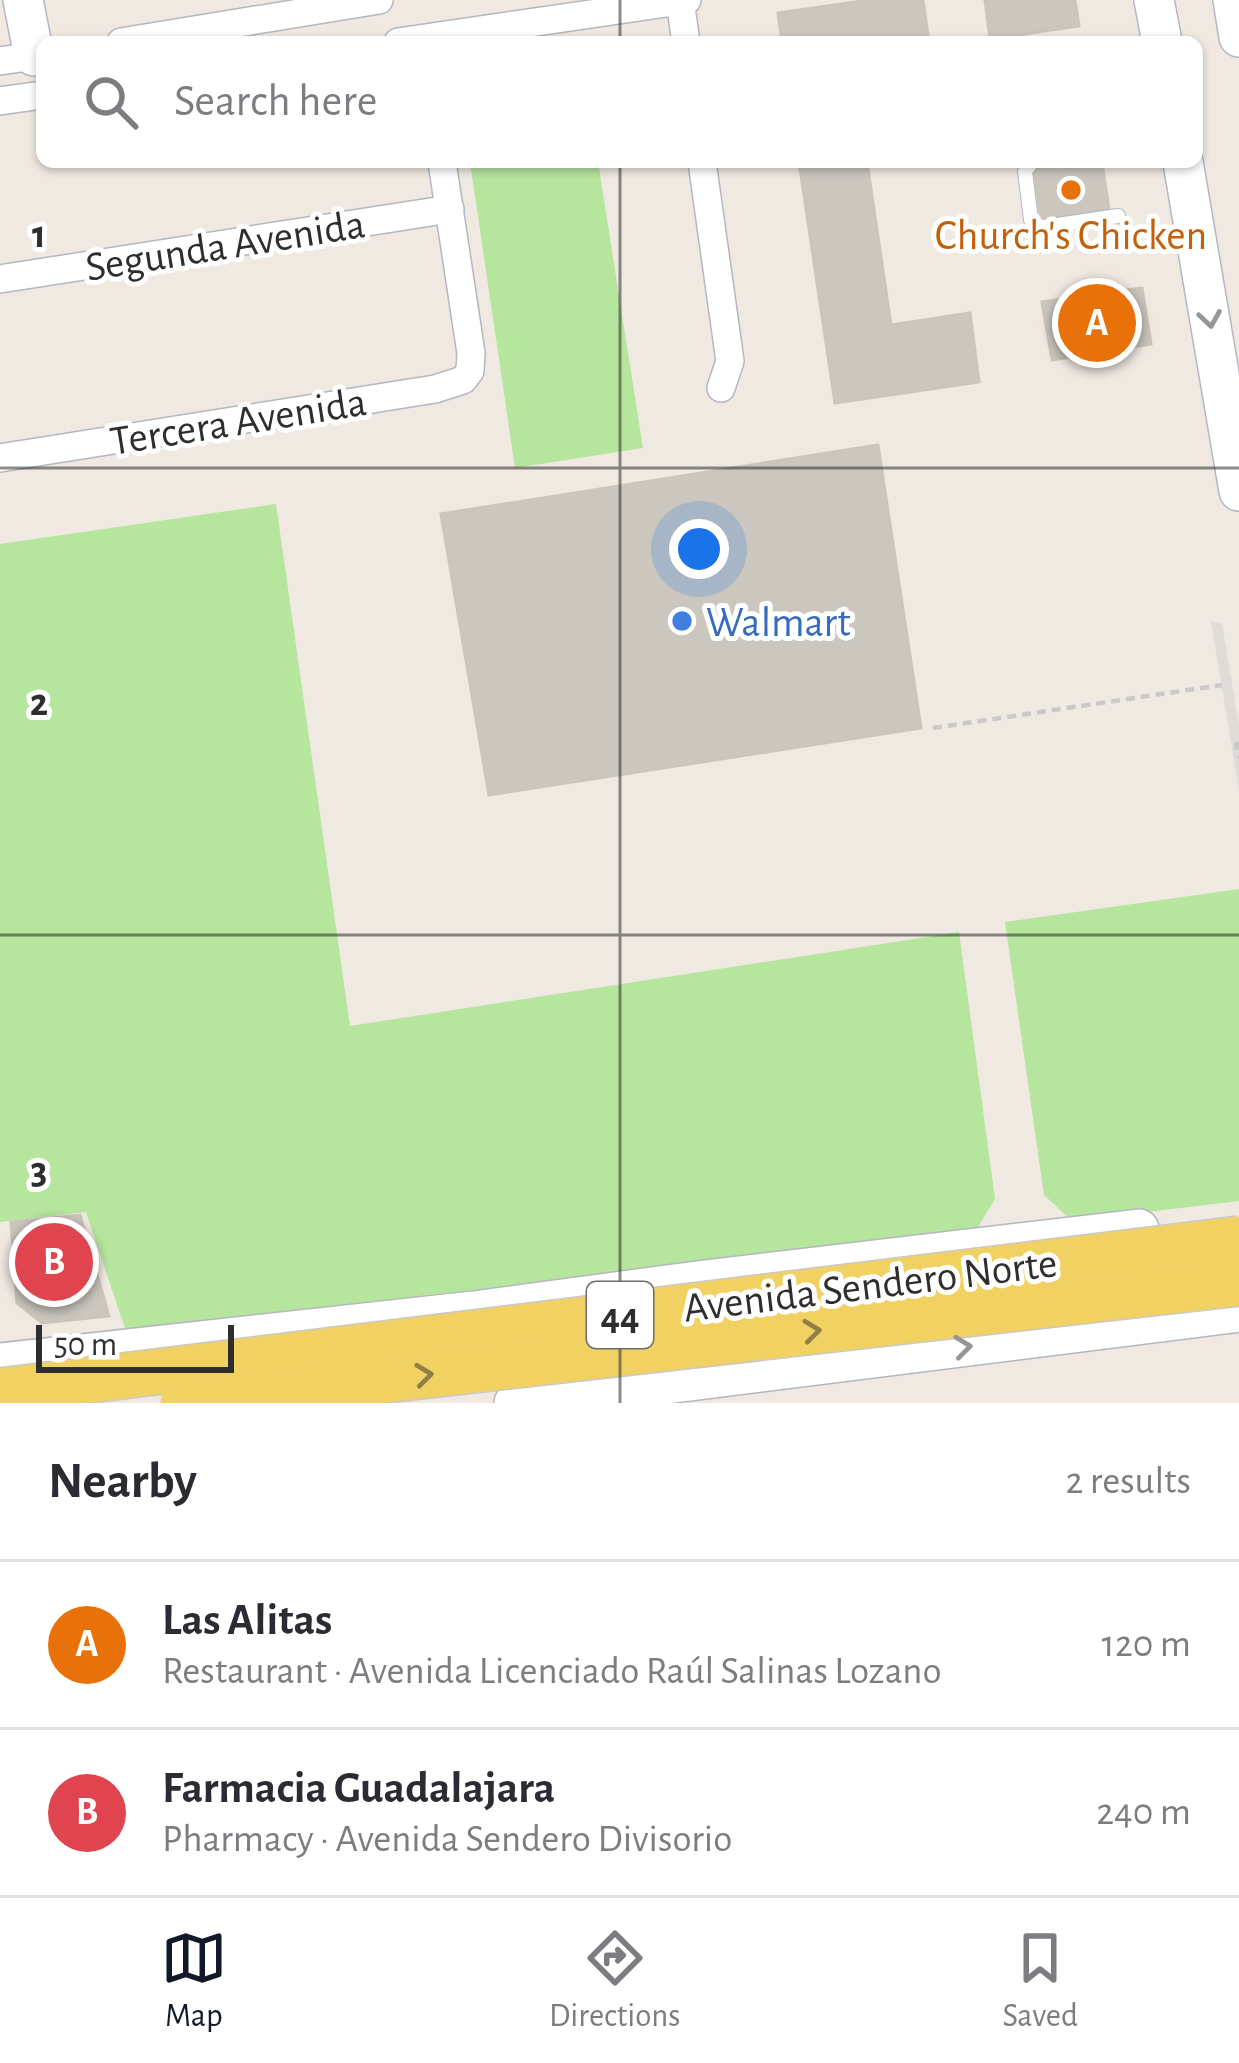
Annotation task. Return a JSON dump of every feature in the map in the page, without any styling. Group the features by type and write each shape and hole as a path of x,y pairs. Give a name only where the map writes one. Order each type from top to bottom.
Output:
{"main road":[{"path":"23,0 29,67"},
{"path":"1154,0 1161,36"},
{"path":"1233,0 1239,37"},
{"path":"1184,168 1235,433 1239,491"},
{"path":"0,1367 1239,1217"},
{"path":"1063,1238 1081,1257 1089,1283 1082,1332"},
{"name":"Avenida Sendero Norte","path":"0,1367 1239,1239"},
{"name":"Avenida Sendero Norte","path":"183,1403 1239,1282"},
{"path":"514,1403 676,1394 1239,1312"}],"street":[{"path":"159,36 379,0"},
{"path":"446,36 601,6 684,0 686,36"},
{"path":"0,101 29,67"},
{"path":"443,168 450,209"},
{"path":"703,168 730,361 721,388"},
{"name":"Segunda Avenida","path":"0,279 450,209"},
{"name":"Tercera Avenida","path":"0,458 463,380 470,370 471,353 450,209"}],"lane":[{"path":"1027,168 1034,225 1118,216"},
{"path":"0,1367 12,1403"}],"path":[{"path":"933,728 1222,685"},
{"path":"1238,744 1239,758"}],"green space":[{"path":"471,168 599,168 643,448 515,468"},
{"path":"276,504 350,1026 959,932 995,1199 972,1237 127,1334 86,1212 0,1222 0,544"},
{"path":"1239,889 1239,1201 1072,1221 1044,1195 1005,922"}],"shaded area":[{"path":"1211,621 1222,624 1239,725 1239,791"}],"building":[{"path":"869,0 923,0 928,36 781,36 778,13"},
{"path":"985,0 1075,0 1079,26 990,36"},
{"path":"800,168 868,168 891,325 970,313 979,382 835,403"},
{"name":"Church's Chicken","path":"1103,168 1109,210 1041,220 1034,170"},
{"path":"1142,288 1151,344 1052,360 1042,302"},
{"name":"Walmart","path":"878,445 921,728 489,795 441,514"},
{"path":"80,1215 109,1316 42,1323 17,1303 11,1222"}],"place":[{"name":"Church's Chicken","path":"1071,190"},
{"name":"Las Alitas","path":"1097,323"},
{"name":"Walmart","path":"682,621"},
{"name":"Farmacia Guadalajara","path":"54,1262"}]}
